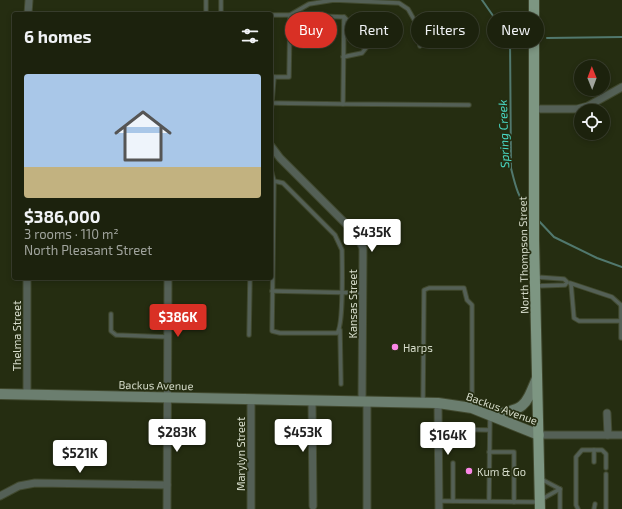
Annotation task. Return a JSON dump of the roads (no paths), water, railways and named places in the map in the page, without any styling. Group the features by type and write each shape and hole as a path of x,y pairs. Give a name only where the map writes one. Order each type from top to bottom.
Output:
{"main road":[{"name":"North Thompson Street","path":"534,0 534,240 540,504"}],"street":[{"path":"28,12 29,0"},
{"path":"534,109 577,109 588,106 622,87"},
{"name":"Kansas Street","path":"273,148 360,241 363,248 367,509"},
{"name":"Thelma Street","path":"27,280 27,394"},
{"path":"167,509 168,280"},
{"path":"492,415 509,412 521,407 527,402 538,376"},
{"name":"Backus Avenue","path":"0,394 438,403 472,408 539,434"},
{"name":"Marylyn Street","path":"251,400 251,509"},
{"path":"312,401 313,506"},
{"path":"438,403 439,509"},
{"path":"608,412 608,435"},
{"path":"539,434 622,435"},
{"path":"0,496 27,483 167,485"}],"lane":[{"path":"206,0 206,12"},
{"path":"221,0 221,12"},
{"path":"295,12 309,4 334,0 398,3 408,9 411,14"},
{"path":"273,15 285,15"},
{"path":"337,17 344,17 366,37 366,48 362,53 343,56"},
{"path":"343,104 344,17"},
{"path":"273,77 289,77 289,48"},
{"path":"273,103 469,105"},
{"path":"273,177 273,236"},
{"path":"274,181 283,183 338,239 342,250 340,330 341,384"},
{"path":"535,281 564,279 571,284 612,297 622,305 622,338"},
{"path":"249,335 250,280"},
{"path":"272,280 272,329 274,332 334,334 340,330"},
{"path":"535,281 565,284 567,282"},
{"path":"571,284 574,318 580,321 621,321"},
{"path":"423,402 424,290 429,288 464,288 467,300 472,305 472,408"},
{"path":"272,291 363,293"},
{"path":"111,314 111,330 116,336 168,337"},
{"path":"489,501 489,430 492,415"},
{"path":"438,429 489,430"},
{"path":"578,509 576,505 576,457 582,450 602,450 606,454 606,468"},
{"path":"594,450 594,462"},
{"path":"489,452 514,452 514,502"},
{"path":"453,463 453,501"},
{"path":"489,464 494,464"},
{"path":"508,464 514,464"},
{"path":"489,472 494,472"},
{"path":"508,472 514,472"},
{"path":"606,474 606,509"},
{"path":"540,478 560,489"},
{"path":"508,480 514,480"},
{"path":"489,481 494,481"},
{"path":"489,488 494,488"},
{"path":"508,488 514,488"},
{"path":"439,501 489,501 540,504 560,489"},
{"path":"560,489 560,509"},
{"path":"594,509 595,504"}],"waterway":[{"name":"Spring Creek","path":"482,0 496,20 505,27 510,38 511,168 520,196 530,211"},
{"path":"547,38 622,37"},
{"name":"Spring Creek","path":"537,219 554,237 597,258 622,267"}],"place":[{"name":"Harps","path":"395,347"},
{"name":"Kum & Go","path":"469,471"}]}
